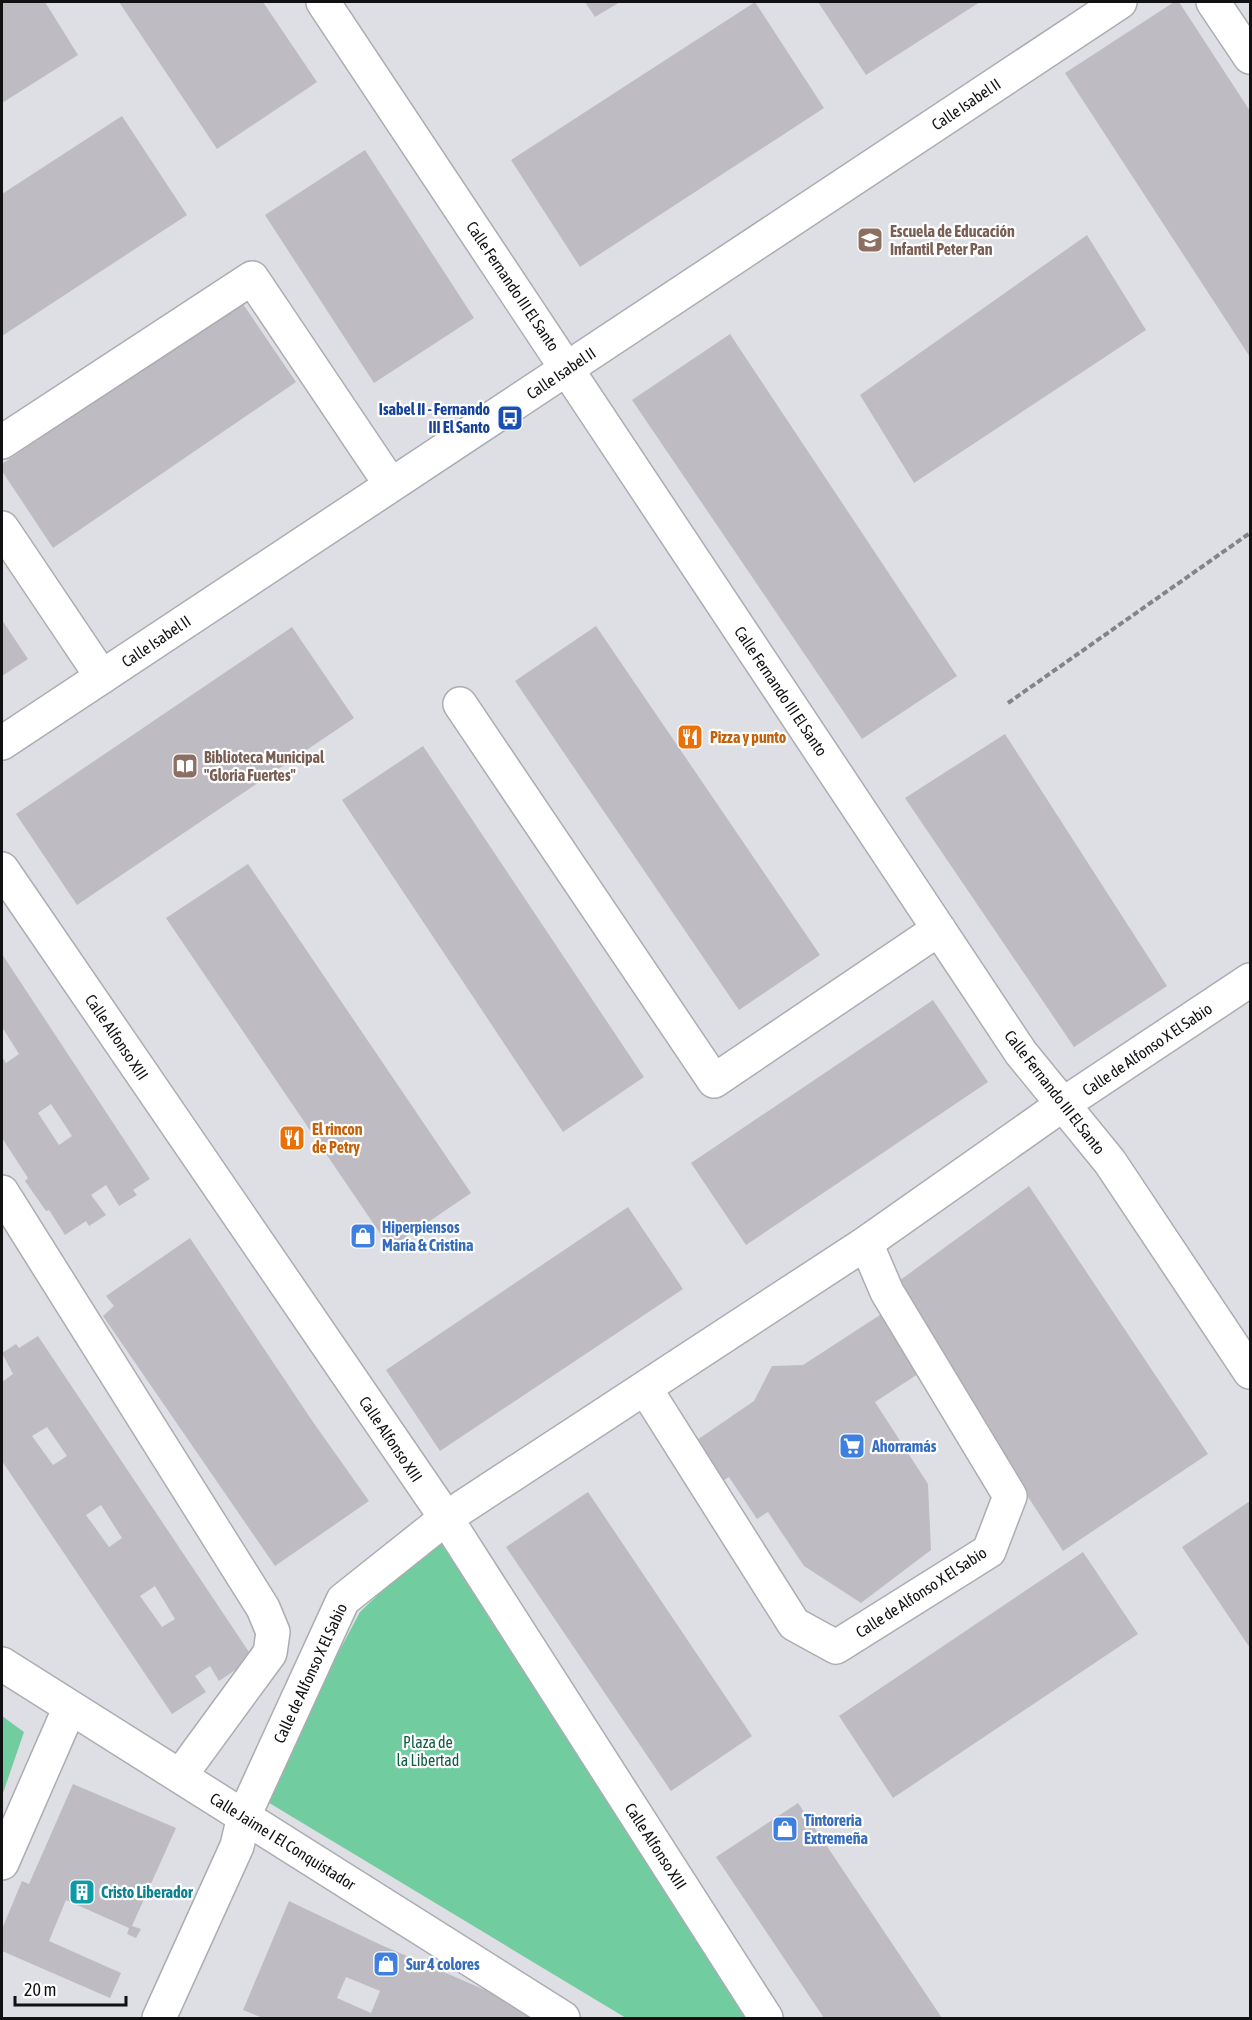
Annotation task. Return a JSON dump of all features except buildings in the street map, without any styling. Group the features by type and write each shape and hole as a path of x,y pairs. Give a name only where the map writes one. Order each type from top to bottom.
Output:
{"street":[{"name":"Calle Fernando III El Santo","path":"323,2 1021,1053 1110,1162 1251,1372"},
{"name":"Calle Isabel II","path":"2,743 1120,2"},
{"path":"1213,2 1251,57"},
{"path":"2,442 252,278 391,485"},
{"path":"2,528 102,677"},
{"path":"460,704 714,1081 939,929"},
{"name":"Calle Alfonso XIII","path":"2,869 446,1518 766,2019"},
{"name":"Calle de Alfonso X El Sabio","path":"159,2019 237,1846 244,1816 343,1600 446,1518 866,1243 1062,1105 1251,980"},
{"path":"2,1192 263,1608 273,1632 270,1653 180,1776"},
{"name":"Calle de Alfonso X El Sabio","path":"645,1388 794,1624 836,1647 989,1551 1010,1496 887,1292 866,1243"},
{"name":"Calle Jaime I El Conquistador","path":"2,1664 563,2019"},
{"path":"2,1863 70,1707"}],"path":[{"path":"1008,703 1251,533"}],"green space":[{"name":"Plaza de la Libertad","path":"439,1536 750,2018 626,2018 261,1798 360,1612"},
{"path":"2,1716 24,1732 2,1796"}],"place":[{"name":"Escuela de Educación Infantil Peter Pan","path":"870,240"},
{"name":"Isabel II - Fernando III El Santo","path":"510,418"},
{"name":"Pizza y punto","path":"690,737"},
{"name":"Biblioteca Municipal \"Gloria Fuertes\"","path":"185,766"},
{"name":"El rincon de Petry","path":"292,1138"},
{"name":"Hiperpiensos María & Cristina","path":"363,1236"},
{"name":"Ahorramás","path":"852,1446"},
{"name":"Tintoreria Extremeña","path":"785,1829"},
{"name":"Cristo Liberador","path":"82,1892"},
{"name":"Sur 4 colores","path":"386,1964"}]}
